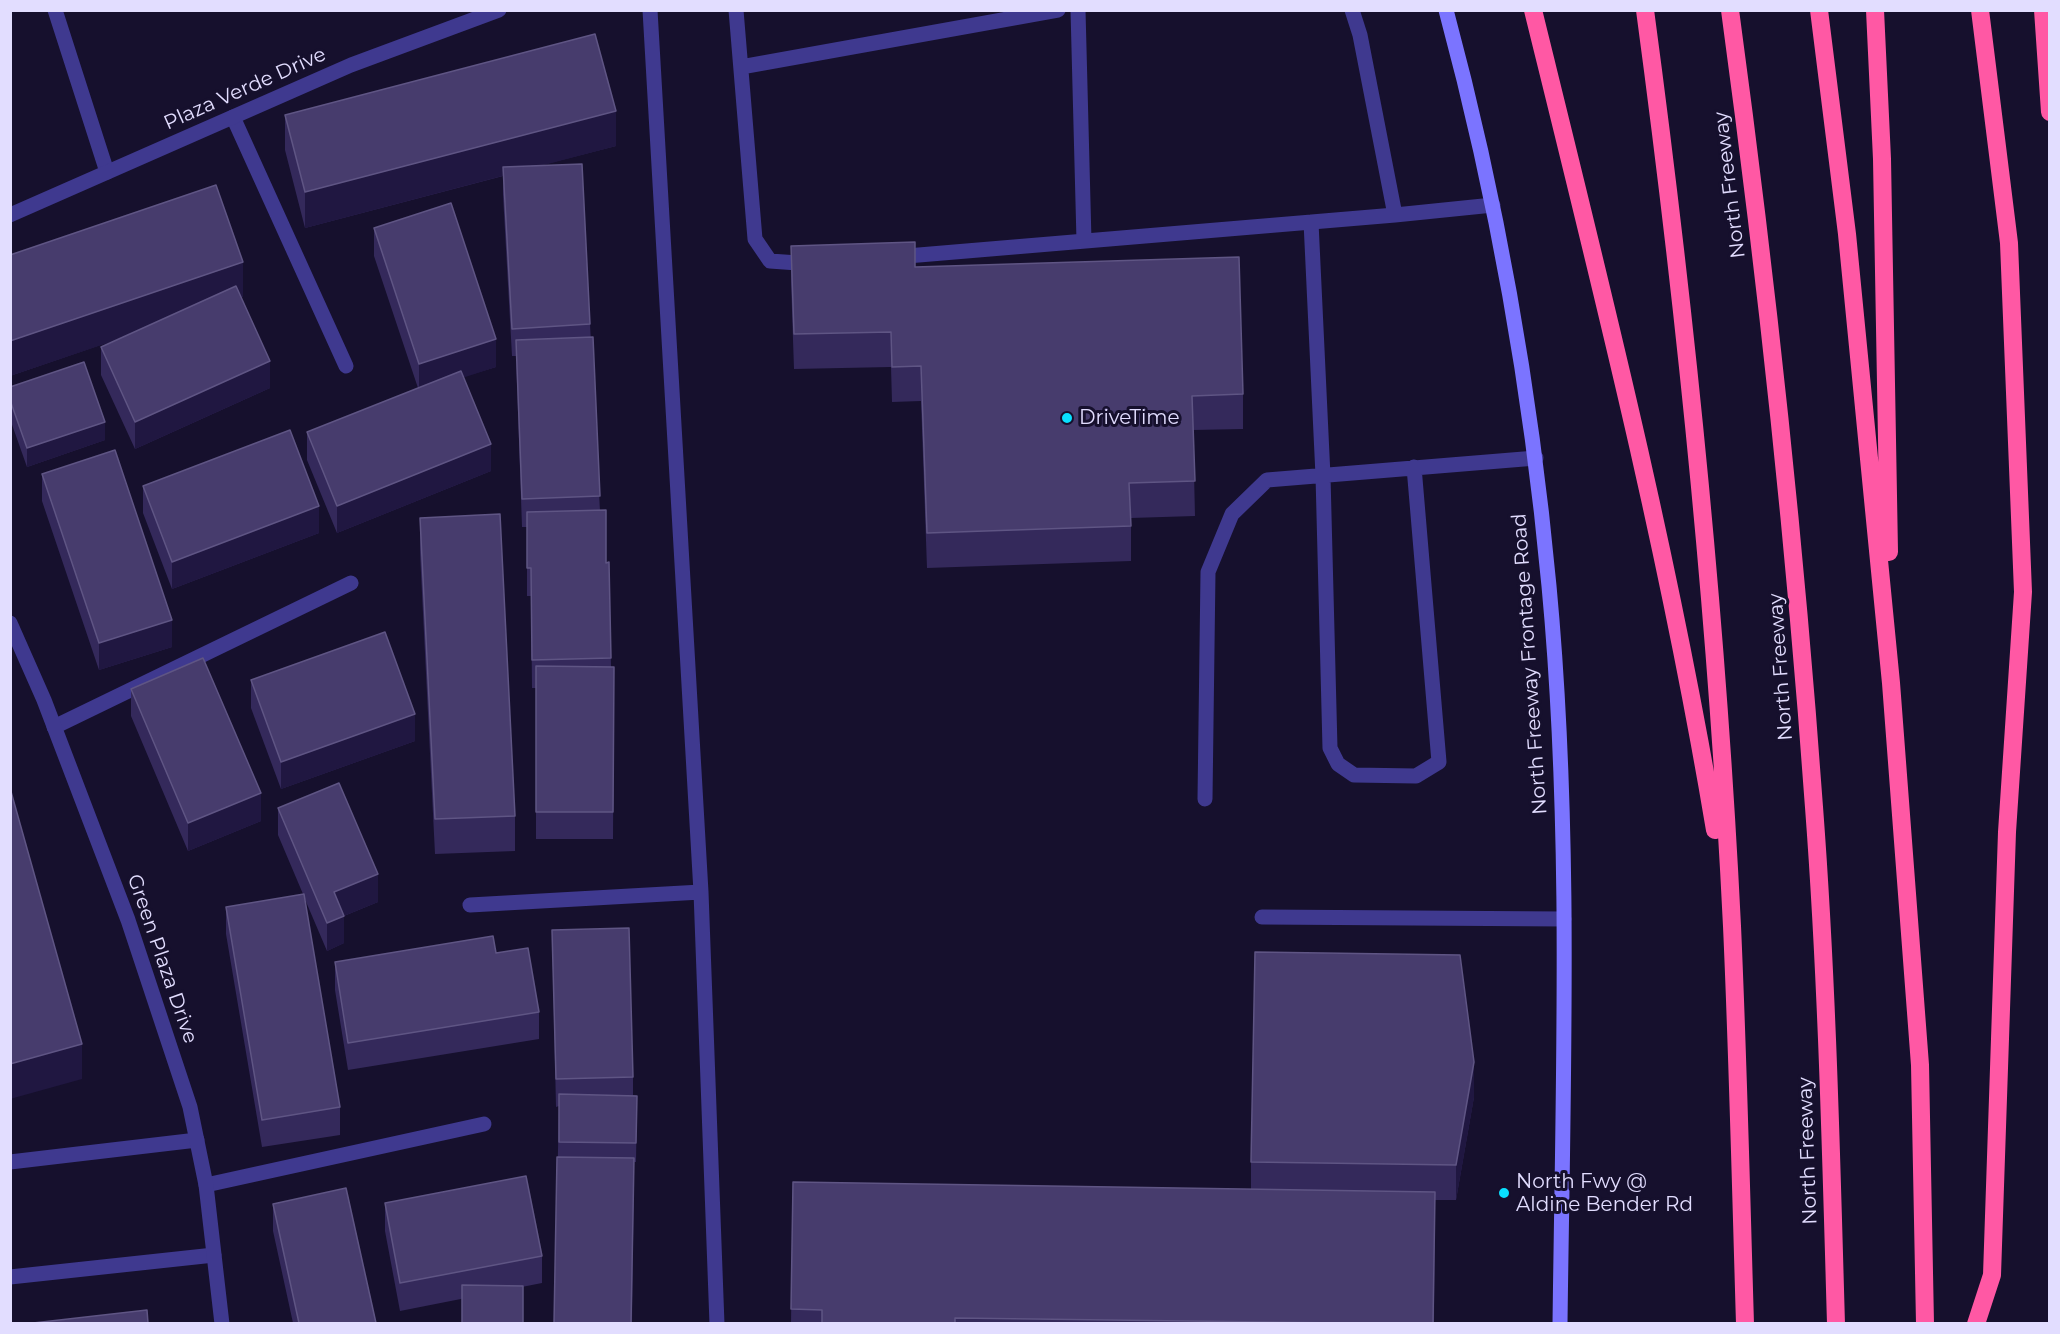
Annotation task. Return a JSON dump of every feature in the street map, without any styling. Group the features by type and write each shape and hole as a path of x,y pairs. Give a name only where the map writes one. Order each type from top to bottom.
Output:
{"highway":[{"path":"1533,10 1606,305 1676,616 1732,927"},
{"path":"1644,10 1668,184 1693,405 1715,665 1732,927 1745,1323"},
{"name":"North Freeway","path":"1730,10 1746,131 1795,567 1814,810 1829,1071 1836,1323"},
{"path":"1819,10 1847,234 1891,683 1920,1065 1925,1323"},
{"path":"1875,10 1882,159 1891,683"},
{"path":"1976,1323 1992,1275 2007,832 2023,592 2009,243 1980,10"},
{"path":"2045,10 2049,112"}],"main road":[{"name":"North Freeway Frontage Road","path":"1446,10 1470,97 1493,205 1517,337 1536,458 1549,589 1558,730 1564,919 1560,1323"},
{"path":"2045,10 2049,23"}],"street":[{"path":"55,10 107,172"},
{"name":"Plaza Verde Drive","path":"10,215 351,65 500,10"},
{"path":"650,10 701,892 717,1323"},
{"path":"736,10 755,238 771,261 808,264 831,262"},
{"path":"741,67 1058,10"},
{"path":"1078,10 1084,241"},
{"path":"1352,10 1360,35 1395,215"},
{"path":"233,117 346,366"},
{"path":"877,259 1493,205"},
{"path":"1311,222 1323,476 1330,748 1338,764 1354,775 1416,776 1438,762 1414,467"},
{"path":"1204,799 1208,572 1232,514 1267,480 1536,458"},
{"path":"54,727 351,583"},
{"name":"Green Plaza Drive","path":"10,623 54,727 128,920 190,1107 206,1185 222,1323"},
{"path":"470,905 701,892"},
{"path":"1262,917 1564,919"},
{"path":"206,1185 484,1124"},
{"path":"10,1162 197,1140"},
{"path":"10,1277 214,1255"}],"building":[{"path":"595,34 616,111 305,192 285,115"},
{"path":"582,164 590,324 512,329 503,167"},
{"path":"216,185 243,262 10,341 10,255"},
{"path":"451,203 496,339 419,364 374,228"},
{"path":"915,242 915,267 1239,257 1243,394 1192,396 1195,481 1129,483 1131,526 927,533 921,366 892,367 891,332 794,334 791,246"},
{"path":"236,286 270,361 135,422 101,347"},
{"path":"593,337 600,496 522,499 516,340"},
{"path":"84,362 105,422 27,448 10,400 10,387"},
{"path":"461,371 491,444 337,506 307,432"},
{"path":"290,430 319,506 172,562 143,486"},
{"path":"115,450 172,620 99,643 42,474"},
{"path":"606,510 611,658 532,660 531,568 527,568 527,512"},
{"path":"500,514 515,816 435,819 420,518"},
{"path":"385,632 415,714 281,762 251,680"},
{"path":"203,658 261,793 188,823 131,689"},
{"path":"536,666 614,667 613,812 536,812"},
{"path":"339,783 378,874 334,892 344,916 327,923 278,808"},
{"path":"10,788 82,1044 10,1064"},
{"path":"304,894 340,1107 262,1120 226,907"},
{"path":"629,928 633,1077 556,1079 552,930"},
{"path":"493,936 496,953 528,948 539,1012 348,1043 335,962"},
{"path":"1255,952 1460,955 1474,1062 1456,1165 1251,1162"},
{"path":"559,1094 637,1096 636,1143 559,1142"},
{"path":"557,1157 634,1158 631,1323 554,1323"},
{"path":"526,1176 542,1256 400,1283 385,1203"},
{"path":"793,1182 1435,1192 1433,1323 955,1318 955,1323 822,1323 822,1310 791,1309"},
{"path":"346,1188 376,1323 299,1323 273,1204"},
{"path":"462,1285 523,1286 523,1323 462,1323"},
{"path":"147,1310 148,1323 33,1323"}],"place":[{"name":"DriveTime","path":"1067,418"},
{"name":"North Fwy @ Aldine Bender Rd","path":"1504,1193"}]}
